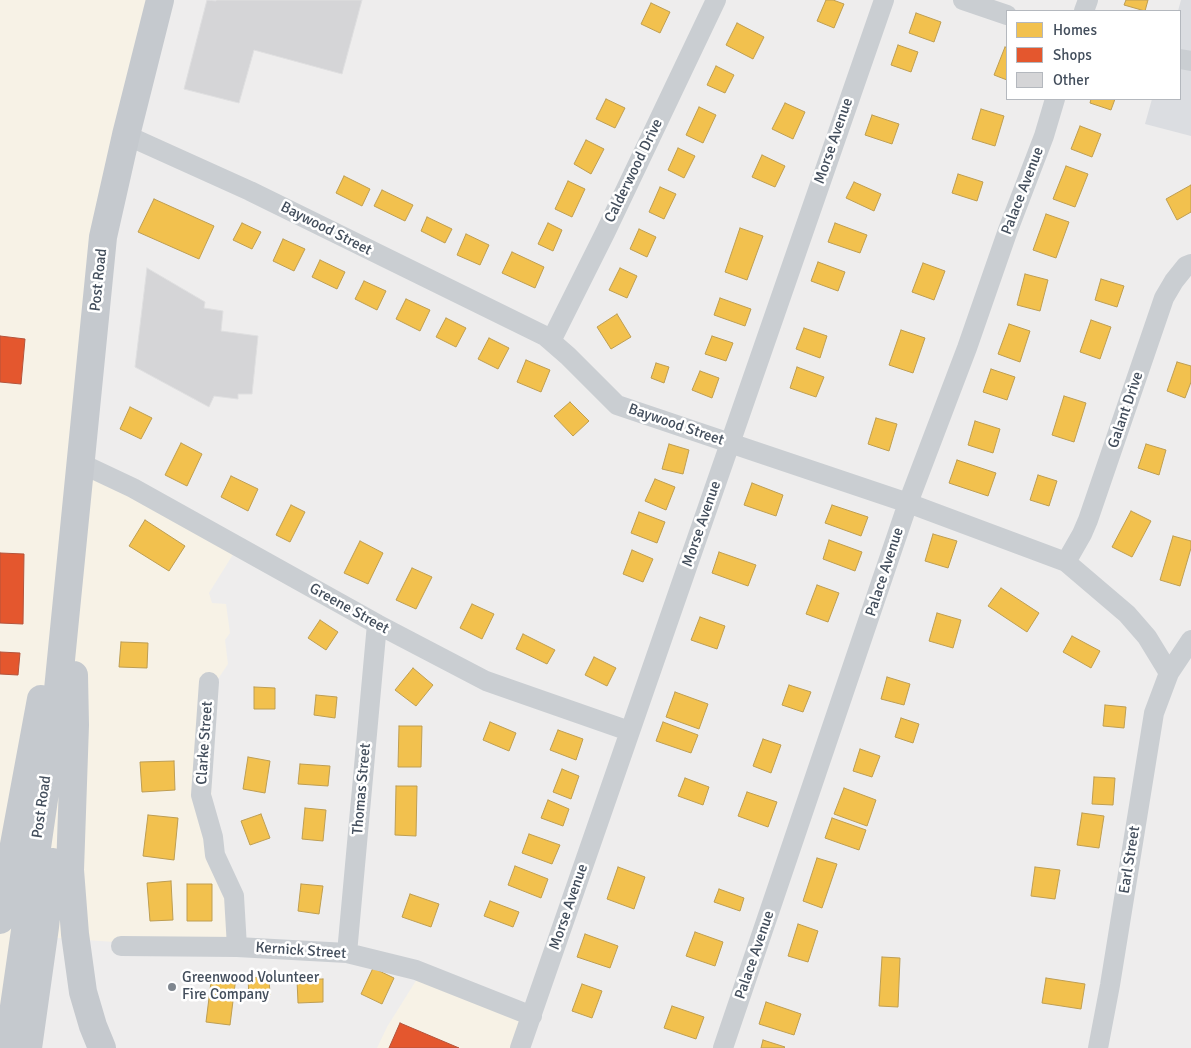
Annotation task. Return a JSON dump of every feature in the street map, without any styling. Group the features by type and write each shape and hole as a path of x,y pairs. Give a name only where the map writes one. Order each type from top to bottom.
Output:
{"main road":[{"name":"Post Road","path":"8,1048 54,730 103,237 160,0"},
{"name":"Post Road","path":"28,1048 45,928 58,795 70,566"},
{"path":"0,920 34,735 70,566"},
{"path":"70,566 75,725 70,870 75,934 84,992 93,1026 102,1048"}],"street":[{"name":"Calderwood Drive","path":"551,341 606,231 716,0"},
{"name":"Morse Avenue","path":"520,1048 884,0"},
{"path":"963,0 1006,15"},
{"name":"Palace Avenue","path":"723,1048 908,503 967,348 1008,230 1044,136 1055,100"},
{"name":"Baywood Street","path":"126,135 285,208 551,341 617,405 730,444 774,456 908,503 1066,562 1127,614 1147,637 1169,673"},
{"name":"Galant Drive","path":"1066,562 1088,520 1164,298 1174,281 1186,266 1191,264"},
{"name":"Greene Street","path":"80,463 133,488 378,624 486,681 629,730"},
{"name":"Thomas Street","path":"347,953 378,624"},
{"path":"1169,673 1191,640"},
{"name":"Earl Street","path":"1098,1048 1154,713 1169,673"},
{"name":"Clarke Street","path":"209,682 201,795 213,837 215,855 234,896 236,948"},
{"name":"Kernick Street","path":"121,946 236,948 347,953 416,970 532,1016"}],"shaded area":[{"path":"0,0 155,0 131,80 83,453 237,548 209,593 212,603 226,604 230,633 225,640 228,664 218,679 212,752 211,823 238,945 128,943 45,937 0,1048"},
{"path":"1181,0 1191,0 1191,136 1145,124 1152,100 1181,100 1181,10 1178,10"},
{"path":"422,971 530,1012 519,1048 377,1048 387,1027"}],"building: Homes":[{"path":"826,0 833,0 844,4 834,28 817,21"},
{"path":"1126,0 1148,0 1145,10 1124,5"},
{"path":"651,3 670,12 660,33 641,24"},
{"path":"916,13 941,22 934,42 909,33"},
{"path":"737,23 764,37 753,59 726,45"},
{"path":"898,45 918,52 911,72 891,65"},
{"path":"1005,47 1006,80 994,75"},
{"path":"716,66 734,75 725,93 707,85"},
{"path":"606,99 625,108 615,128 596,119"},
{"path":"1091,100 1115,100 1111,110 1090,103"},
{"path":"785,103 805,112 793,139 772,129"},
{"path":"699,107 716,115 703,143 686,135"},
{"path":"981,109 1004,116 995,146 972,139"},
{"path":"872,115 899,124 892,144 865,135"},
{"path":"1080,126 1101,134 1092,157 1071,149"},
{"path":"586,140 604,149 591,174 574,164"},
{"path":"678,148 695,156 684,178 668,170"},
{"path":"762,155 785,166 775,187 752,177"},
{"path":"1066,166 1088,174 1075,207 1053,199"},
{"path":"958,174 983,182 977,201 952,193"},
{"path":"344,176 370,189 362,206 336,193"},
{"path":"568,181 585,189 572,217 555,209"},
{"path":"854,182 881,194 874,211 846,198"},
{"path":"1191,185 1191,212 1177,220 1166,199"},
{"path":"660,187 676,194 664,219 649,212"},
{"path":"382,190 413,205 405,221 374,206"},
{"path":"154,199 214,226 199,259 138,232"},
{"path":"1046,214 1069,222 1056,258 1033,250"},
{"path":"427,217 452,229 445,243 421,231"},
{"path":"242,223 261,232 252,249 233,240"},
{"path":"548,223 562,230 553,251 538,244"},
{"path":"835,223 867,235 860,253 828,242"},
{"path":"740,228 763,236 747,280 725,272"},
{"path":"639,229 656,237 647,257 630,249"},
{"path":"466,234 489,245 480,265 457,255"},
{"path":"283,239 305,249 294,271 273,261"},
{"path":"512,252 544,267 535,288 502,273"},
{"path":"320,260 345,272 337,289 312,277"},
{"path":"818,262 845,272 838,291 811,281"},
{"path":"923,263 945,271 934,300 912,292"},
{"path":"620,268 637,276 627,298 609,290"},
{"path":"1025,274 1048,280 1040,311 1017,305"},
{"path":"1101,279 1124,286 1117,307 1095,300"},
{"path":"364,281 386,291 377,310 355,299"},
{"path":"720,298 751,309 745,326 714,315"},
{"path":"406,299 430,310 420,331 396,319"},
{"path":"617,314 631,337 611,349 597,327"},
{"path":"446,318 466,328 456,347 436,337"},
{"path":"1091,320 1111,327 1100,359 1080,352"},
{"path":"1009,324 1030,331 1020,362 998,354"},
{"path":"804,328 827,336 820,358 796,349"},
{"path":"901,330 925,338 913,373 889,365"},
{"path":"712,336 733,343 726,361 705,354"},
{"path":"489,338 509,348 498,369 478,359"},
{"path":"526,360 550,370 541,392 517,382"},
{"path":"1177,362 1191,366 1191,382 1185,398 1167,391"},
{"path":"656,363 669,367 664,383 651,378"},
{"path":"797,367 824,377 816,397 790,388"},
{"path":"991,369 1015,377 1007,400 983,392"},
{"path":"700,371 719,378 712,398 692,390"},
{"path":"1064,396 1086,403 1074,442 1052,435"},
{"path":"570,402 589,421 573,436 554,416"},
{"path":"130,407 152,418 141,439 120,429"},
{"path":"876,418 897,424 889,451 868,444"},
{"path":"975,421 1000,429 993,453 968,445"},
{"path":"181,443 202,454 187,486 165,475"},
{"path":"669,444 689,450 683,474 662,469"},
{"path":"1146,444 1166,450 1159,475 1138,468"},
{"path":"957,460 996,473 988,496 949,483"},
{"path":"1038,475 1057,481 1049,506 1030,500"},
{"path":"231,476 258,489 248,511 221,497"},
{"path":"655,479 675,487 666,510 645,501"},
{"path":"752,483 783,495 776,516 744,505"},
{"path":"291,505 305,512 290,542 276,535"},
{"path":"832,505 868,517 861,536 825,523"},
{"path":"1131,511 1151,521 1132,557 1112,547"},
{"path":"639,512 665,522 657,543 631,533"},
{"path":"145,520 185,546 169,571 129,546"},
{"path":"933,534 957,541 948,568 925,561"},
{"path":"1173,536 1191,541 1191,548 1180,586 1160,580"},
{"path":"829,540 862,552 855,571 823,559"},
{"path":"360,541 383,553 368,584 344,573"},
{"path":"632,550 653,559 643,582 623,574"},
{"path":"719,552 756,565 748,586 712,573"},
{"path":"412,568 432,577 416,609 396,600"},
{"path":"817,585 839,593 828,622 806,614"},
{"path":"1001,588 1039,613 1027,632 988,606"},
{"path":"472,604 494,614 482,639 460,628"},
{"path":"937,613 961,620 953,648 929,641"},
{"path":"700,617 725,626 717,649 691,640"},
{"path":"320,620 338,632 326,650 308,638"},
{"path":"523,634 555,650 547,664 516,649"},
{"path":"1072,636 1100,651 1091,668 1063,652"},
{"path":"121,642 148,643 147,668 119,667"},
{"path":"594,657 616,668 607,686 585,675"},
{"path":"413,668 433,685 416,706 395,690"},
{"path":"887,677 910,684 904,705 881,699"},
{"path":"789,685 811,692 803,712 782,705"},
{"path":"254,687 275,688 275,709 254,709"},
{"path":"675,692 708,704 699,729 666,717"},
{"path":"316,695 337,697 335,718 314,715"},
{"path":"1105,705 1126,707 1124,728 1103,726"},
{"path":"901,718 919,724 913,743 895,737"},
{"path":"490,722 516,733 509,751 483,740"},
{"path":"663,722 698,735 691,753 656,741"},
{"path":"399,726 422,726 421,767 398,767"},
{"path":"558,730 583,739 576,760 550,750"},
{"path":"763,739 781,745 771,773 753,766"},
{"path":"860,749 880,756 872,777 853,771"},
{"path":"248,757 270,761 265,793 243,789"},
{"path":"174,761 175,790 142,792 140,762"},
{"path":"300,764 330,766 328,786 298,784"},
{"path":"562,769 579,776 571,799 553,792"},
{"path":"1094,777 1115,778 1113,805 1092,804"},
{"path":"685,778 709,787 703,805 678,796"},
{"path":"396,786 417,786 416,836 395,835"},
{"path":"844,788 876,800 867,826 834,814"},
{"path":"747,792 777,802 768,827 738,816"},
{"path":"548,800 569,809 563,826 541,818"},
{"path":"305,808 326,810 323,841 302,839"},
{"path":"1082,813 1104,816 1099,848 1077,845"},
{"path":"261,814 270,838 250,845 241,821"},
{"path":"148,815 178,818 174,860 143,856"},
{"path":"832,818 866,830 859,850 825,838"},
{"path":"529,834 560,845 552,864 522,853"},
{"path":"817,858 837,864 822,908 803,901"},
{"path":"515,866 548,879 541,898 508,885"},
{"path":"618,867 645,877 634,909 607,899"},
{"path":"1035,867 1060,870 1055,899 1031,896"},
{"path":"171,881 173,920 150,921 147,883"},
{"path":"187,884 212,884 212,921 187,921"},
{"path":"301,884 323,886 319,914 298,911"},
{"path":"719,889 744,898 740,911 714,902"},
{"path":"410,894 439,904 431,927 402,917"},
{"path":"490,901 519,912 513,927 484,916"},
{"path":"798,924 818,931 808,962 788,956"},
{"path":"695,932 723,942 715,966 686,956"},
{"path":"585,934 618,946 610,968 577,957"},
{"path":"882,957 900,958 898,1007 879,1006"},
{"path":"373,968 394,978 382,1004 361,994"},
{"path":"212,974 236,977 230,1025 206,1022"},
{"path":"269,977 270,995 249,997 248,978"},
{"path":"1046,978 1085,984 1081,1009 1042,1003"},
{"path":"323,979 323,1002 298,1003 297,980"},
{"path":"582,984 602,991 592,1018 572,1011"},
{"path":"766,1002 801,1014 794,1035 759,1024"},
{"path":"672,1006 704,1017 696,1039 664,1028"},
{"path":"763,1040 785,1047 761,1048"}],"building: Shops":[{"path":"0,336 25,339 21,384 0,382"},
{"path":"0,553 24,554 23,624 0,623"},
{"path":"0,652 20,653 18,675 0,674"},
{"path":"400,1023 459,1048 389,1048"}],"building: Other":[{"path":"207,0 362,0 342,74 254,50 239,103 184,89"},
{"path":"147,268 205,302 204,308 223,311 221,331 258,336 252,394 238,394 238,399 214,396 209,407 135,367"}],"place":[{"name":"Greenwood Volunteer Fire Company","path":"172,987"}]}
